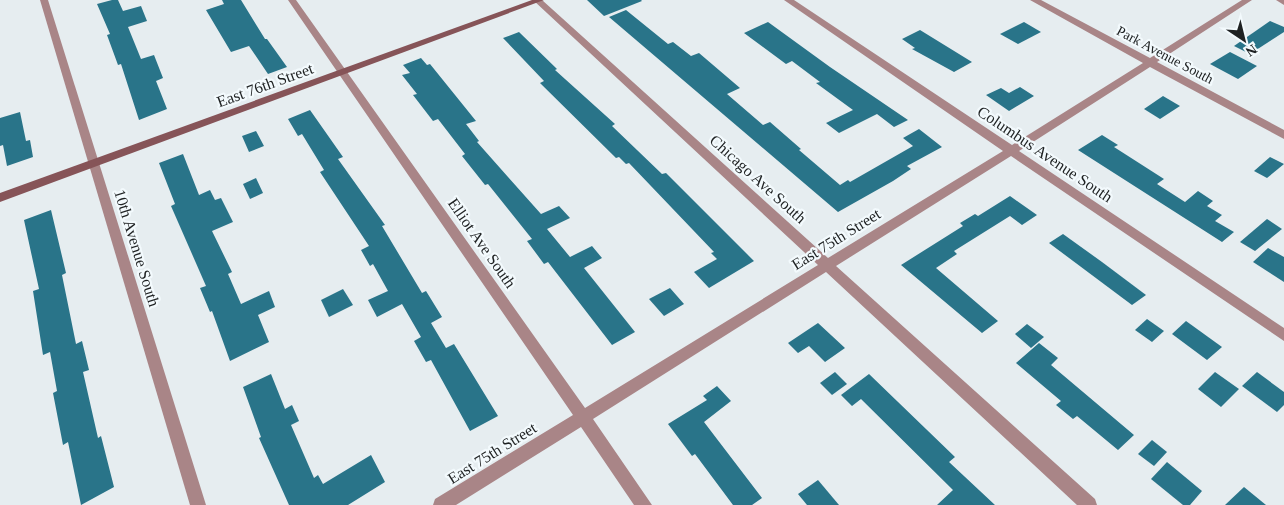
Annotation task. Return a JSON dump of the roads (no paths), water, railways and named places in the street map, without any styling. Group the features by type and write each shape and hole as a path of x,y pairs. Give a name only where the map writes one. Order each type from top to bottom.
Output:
{"street":[{"name":"10th Avenue South","path":"44,0 198,505"},
{"name":"Elliot Ave South","path":"292,0 644,505"},
{"name":"East 76th Street","path":"0,198 538,0"},
{"name":"Chicago Ave South","path":"538,0 1089,505"},
{"name":"Columbus Avenue South","path":"788,0 1284,335"},
{"name":"Park Avenue South","path":"1034,0 1284,134"},
{"name":"East 75th Street","path":"441,505 826,264 1011,151 1248,0"},
{"path":"1280,0 1284,2"}]}
